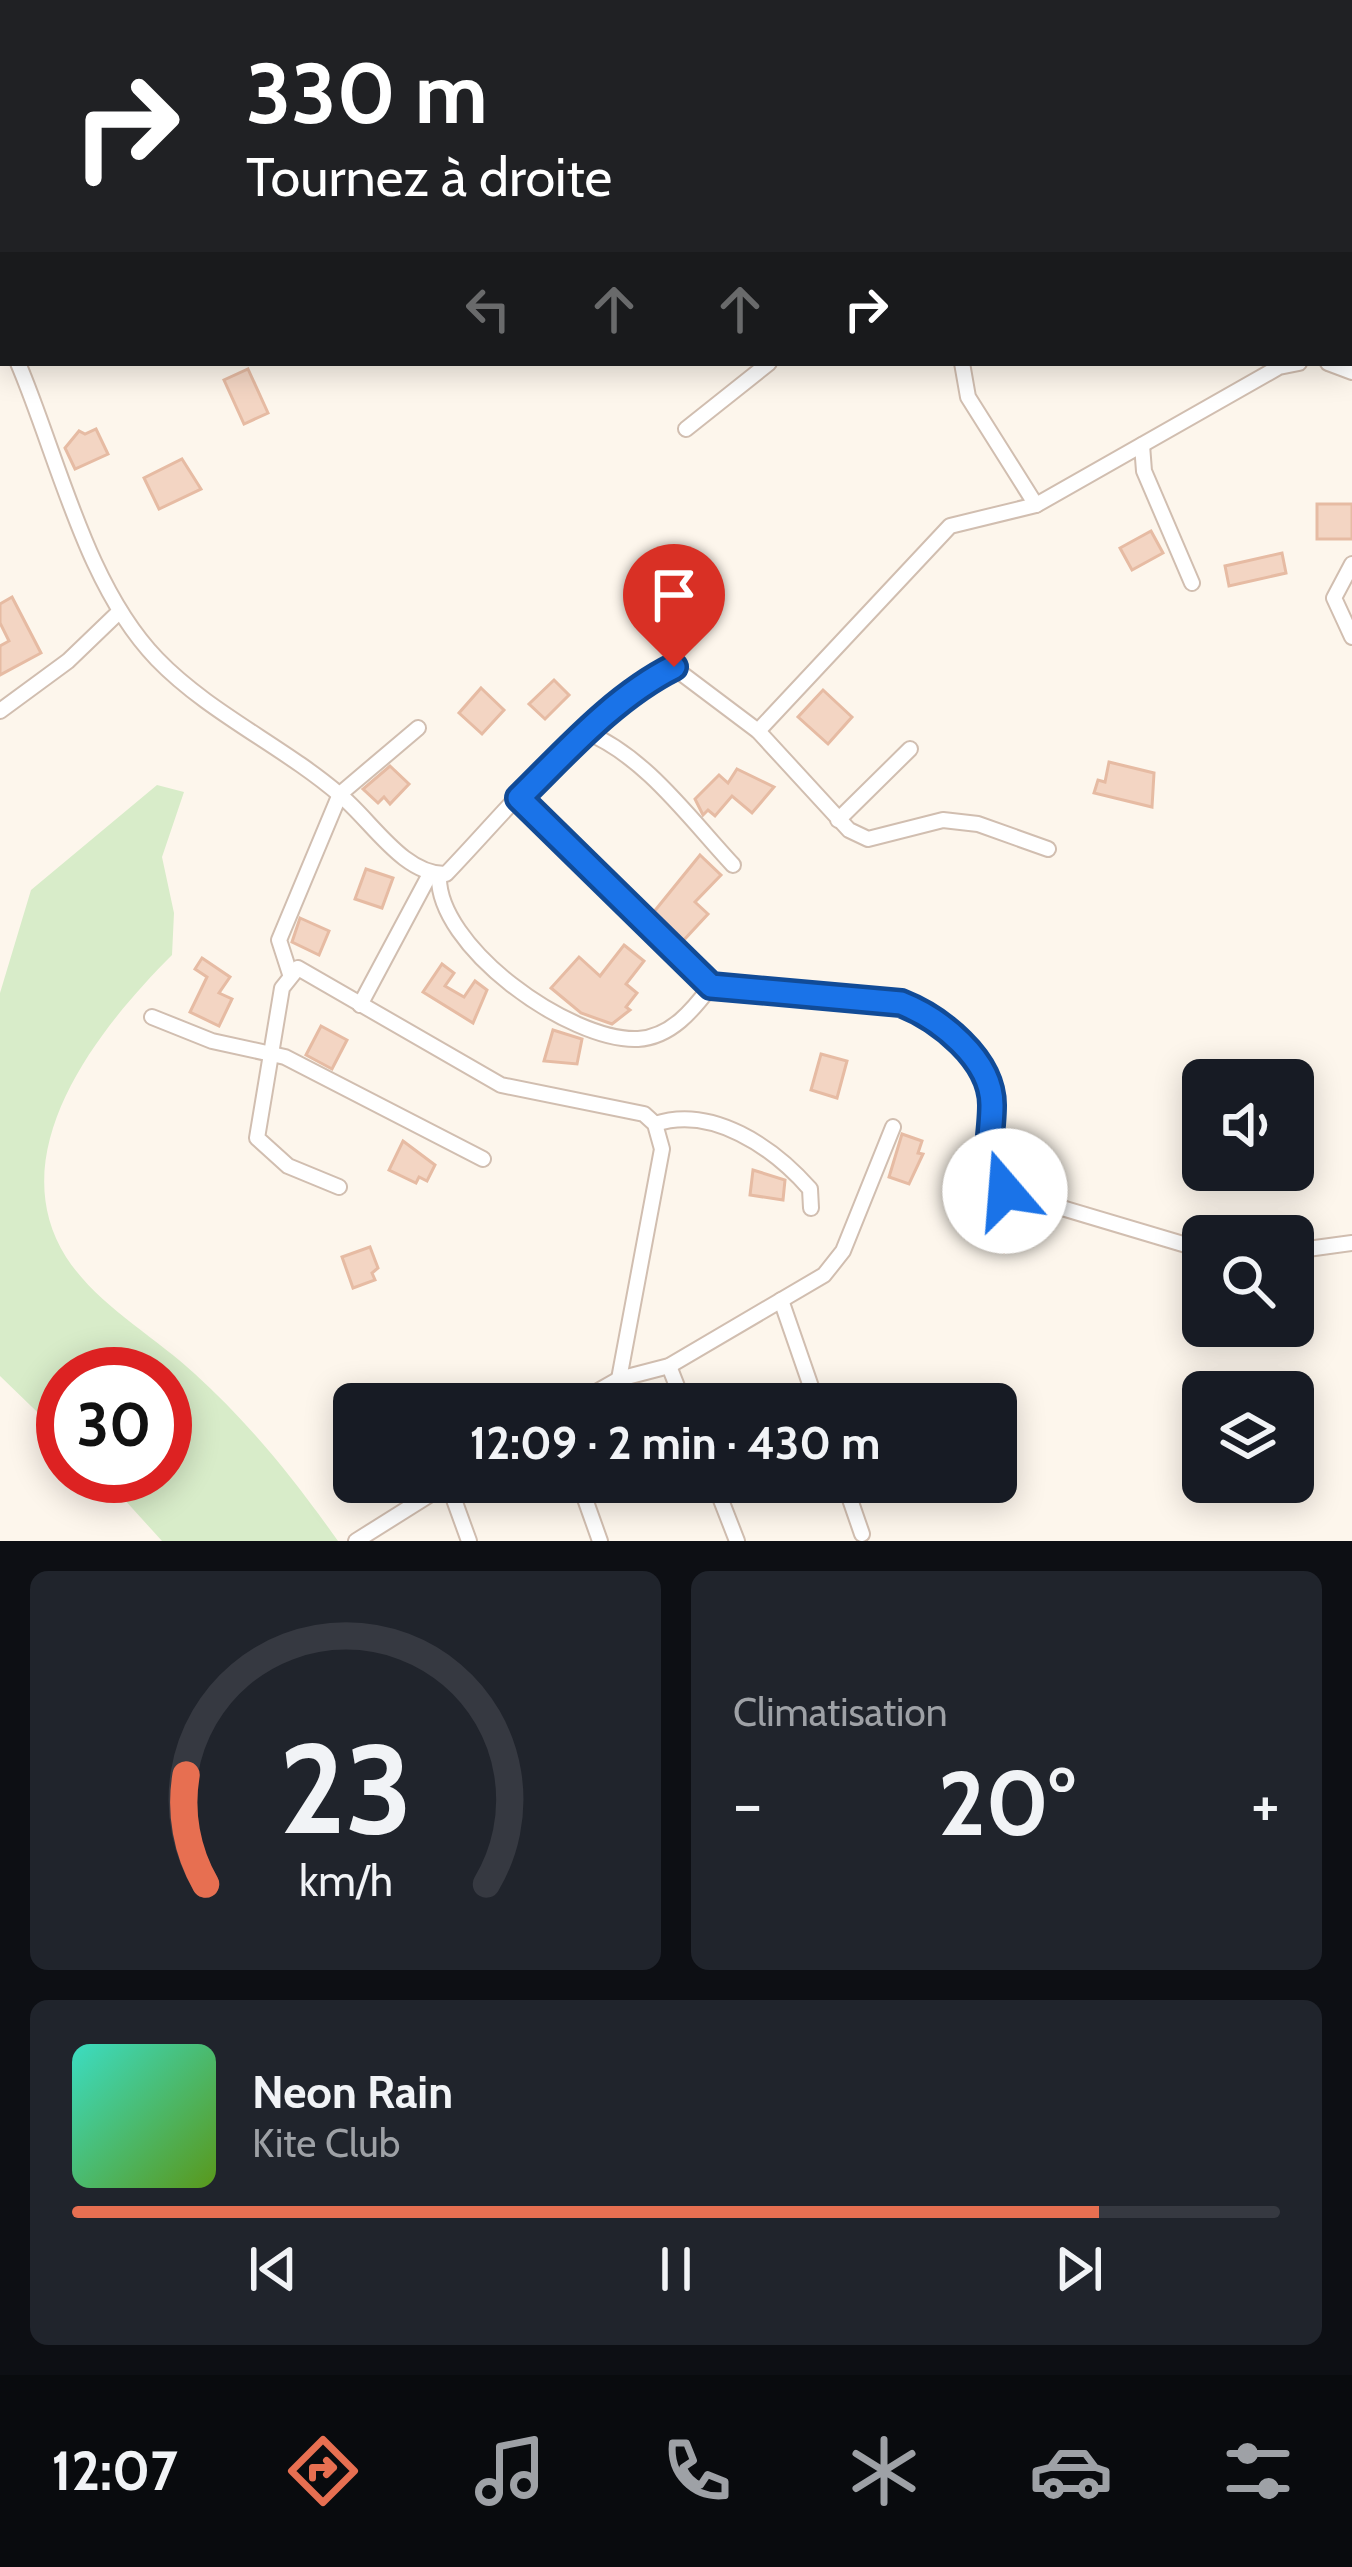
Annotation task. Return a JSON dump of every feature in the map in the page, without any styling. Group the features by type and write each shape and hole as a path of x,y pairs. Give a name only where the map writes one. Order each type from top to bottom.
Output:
{"street":[{"path":"19,366 120,611 160,662 340,794 419,870 446,874 586,732 650,679 674,667 758,731 838,820 868,838 910,825 978,824 1048,849"},
{"path":"686,429 765,366"},
{"path":"963,366 968,397 1036,505"},
{"path":"758,731 950,526 1036,505 1284,366"},
{"path":"1142,445 1144,471 1192,583"},
{"path":"1352,564 1334,598 1352,637"},
{"path":"0,711 68,661 120,611"},
{"path":"339,1187 288,1166 257,1138 269,1054 290,974 279,940 340,794 418,728"},
{"path":"586,732 608,741 656,783 734,865"},
{"path":"838,820 910,749"},
{"path":"519,798 711,986 901,1003 924,1012 966,1049 984,1074 993,1100 986,1172 994,1184 1182,1243"},
{"path":"434,874 442,909 469,946 530,997 607,1036 642,1039 668,1029 687,1017 711,986"},
{"path":"360,1004 434,874"},
{"path":"290,974 298,968 501,1085 533,1096 644,1114 655,1124 662,1149 619,1379"},
{"path":"152,1017 318,1073 483,1160"},
{"path":"655,1124 682,1115 765,1148 810,1189 811,1208"},
{"path":"612,1383 669,1366 824,1275 843,1251 893,1126"},
{"path":"1314,1248 1352,1243"},
{"path":"781,1300 810,1383"},
{"path":"669,1366 675,1383"},
{"path":"356,1541 417,1503"},
{"path":"456,1503 469,1541"},
{"path":"586,1503 600,1541"},
{"path":"722,1503 736,1541"},
{"path":"851,1503 862,1534"}],"green space":[{"path":"157,785 184,792 162,857 174,913 172,955 115,1019 66,1094 51,1135 44,1176 49,1217 66,1257 110,1305 162,1347 36,1347 36,1411 0,1376 0,993 31,890"},
{"path":"192,1372 288,1474 338,1541 162,1541 128,1503 192,1503"}],"building":[{"path":"248,369 268,413 244,424 224,380"},
{"path":"96,429 108,454 75,469 65,448 79,431 85,434"},
{"path":"182,459 201,489 159,509 144,478"},
{"path":"1317,504 1352,504 1352,539 1317,539"},
{"path":"1151,531 1163,553 1132,570 1120,548"},
{"path":"1282,553 1286,573 1229,586 1225,566"},
{"path":"12,597 41,653 0,675 0,646 9,641 0,623 0,604"},
{"path":"554,680 569,695 545,719 529,704"},
{"path":"481,688 504,710 482,734 459,713"},
{"path":"823,690 852,717 828,744 798,717"},
{"path":"1109,762 1154,773 1152,807 1094,793 1098,780 1105,782"},
{"path":"390,766 409,784 390,804 384,797 378,803 363,789"},
{"path":"737,769 774,787 752,813 732,796 715,816 708,810 703,815 695,799 719,775 728,783"},
{"path":"700,855 721,875 695,902 708,914 682,942 653,913"},
{"path":"366,869 393,878 382,908 355,899"},
{"path":"300,918 329,931 319,955 292,942"},
{"path":"624,945 644,961 626,984 637,993 626,1007 630,1010 612,1024 581,1013 551,988 579,957 600,976"},
{"path":"202,958 230,977 219,993 232,999 219,1026 190,1012 207,977 195,969"},
{"path":"442,964 454,973 445,986 464,997 475,981 487,990 473,1023 423,992"},
{"path":"321,1026 347,1040 332,1069 306,1055"},
{"path":"553,1030 582,1039 577,1064 544,1061"},
{"path":"821,1054 847,1061 837,1098 811,1090"},
{"path":"902,1134 922,1141 918,1153 923,1154 909,1184 889,1177"},
{"path":"403,1141 435,1165 427,1181 419,1177 416,1183 389,1170"},
{"path":"753,1170 785,1180 783,1200 750,1195"},
{"path":"985,1218 1011,1226 1004,1252 978,1244"},
{"path":"370,1247 378,1268 372,1273 375,1280 353,1288 342,1257"}],"route":[{"path":"674,667 650,679 586,732 519,798 711,986 901,1003 924,1012 966,1049 984,1074 993,1100 986,1172 1005,1191"}]}
